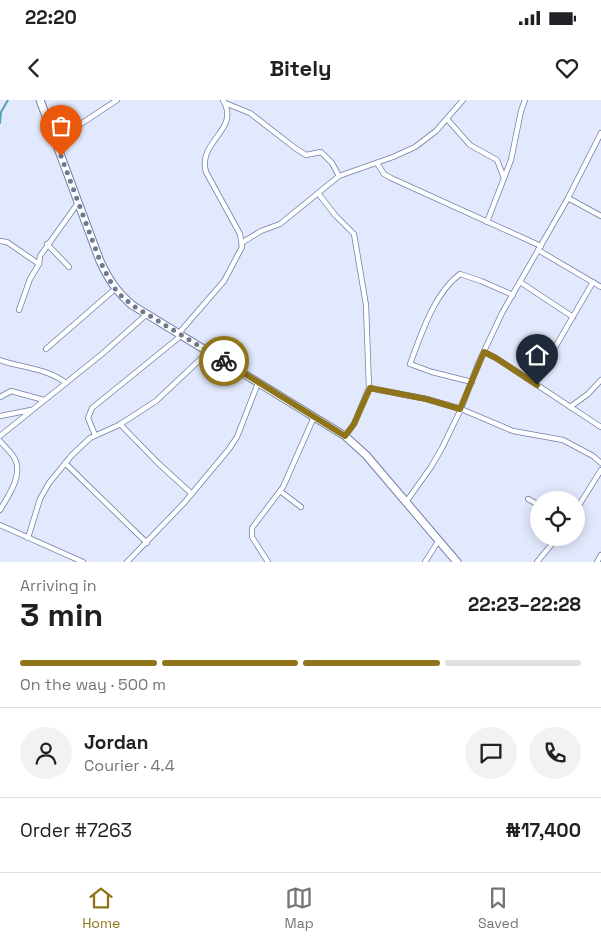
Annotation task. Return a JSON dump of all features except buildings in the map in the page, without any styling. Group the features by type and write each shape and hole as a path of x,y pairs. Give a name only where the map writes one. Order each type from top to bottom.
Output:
{"main road":[{"path":"40,100 100,261 115,289 132,305 345,436 366,455 457,562"}],"street":[{"path":"55,141 117,100"},
{"path":"242,242 261,231 280,224 340,176 407,152 415,147 436,131 464,100"},
{"path":"487,222 511,160 525,100"},
{"path":"224,101 250,113 295,148 306,154 321,152 332,163 340,176"},
{"path":"95,436 88,418 92,408 180,334 224,281 242,247 240,234 206,172 204,164 208,149 224,127 226,110 224,101"},
{"path":"447,119 470,145 497,160 504,178"},
{"path":"406,502 431,467 460,409 484,352 513,295 568,198 601,133"},
{"path":"377,163 384,174 391,178 540,248 601,287"},
{"path":"318,192 335,216 354,234 366,305 370,388 354,424 345,436"},
{"path":"568,198 601,216"},
{"path":"19,310 30,279 39,264 40,256 78,202"},
{"path":"0,241 6,242 39,264"},
{"path":"47,244 69,267"},
{"path":"472,382 432,372 410,364 424,328 437,302 453,280 460,274 482,281 513,295"},
{"path":"520,282 573,317"},
{"path":"526,378 543,368 593,282"},
{"path":"46,349 115,289"},
{"path":"0,436 102,354 148,314"},
{"path":"28,538 40,499 49,483 86,440 120,424 156,401 208,352"},
{"path":"484,352 601,427"},
{"path":"0,360 57,376 66,383"},
{"path":"570,407 588,394 601,380"},
{"path":"128,562 192,494 230,449 258,383"},
{"path":"370,388 426,399 460,409 513,431 563,440 593,456 601,463"},
{"path":"0,396 11,391 44,400"},
{"path":"0,416 32,410"},
{"path":"268,562 252,537 252,528 287,478 314,417"},
{"path":"120,424 192,494"},
{"path":"0,441 13,456 17,470 16,479 0,510"},
{"path":"65,463 147,542"},
{"path":"585,496 601,470"},
{"path":"280,490 301,508"},
{"path":"0,525 83,562"},
{"path":"425,562 439,540"},
{"path":"537,562 550,546"},
{"path":"446,562 452,556"},
{"path":"597,562 601,556"}],"waterway":[{"path":"0,123 1,112 8,100"}],"way so far":[{"path":"61,156 100,261 117,292 132,305 224,361"}],"route":[{"path":"224,361 345,436 354,424 370,388 426,399 460,409 484,352 537,385"}]}
